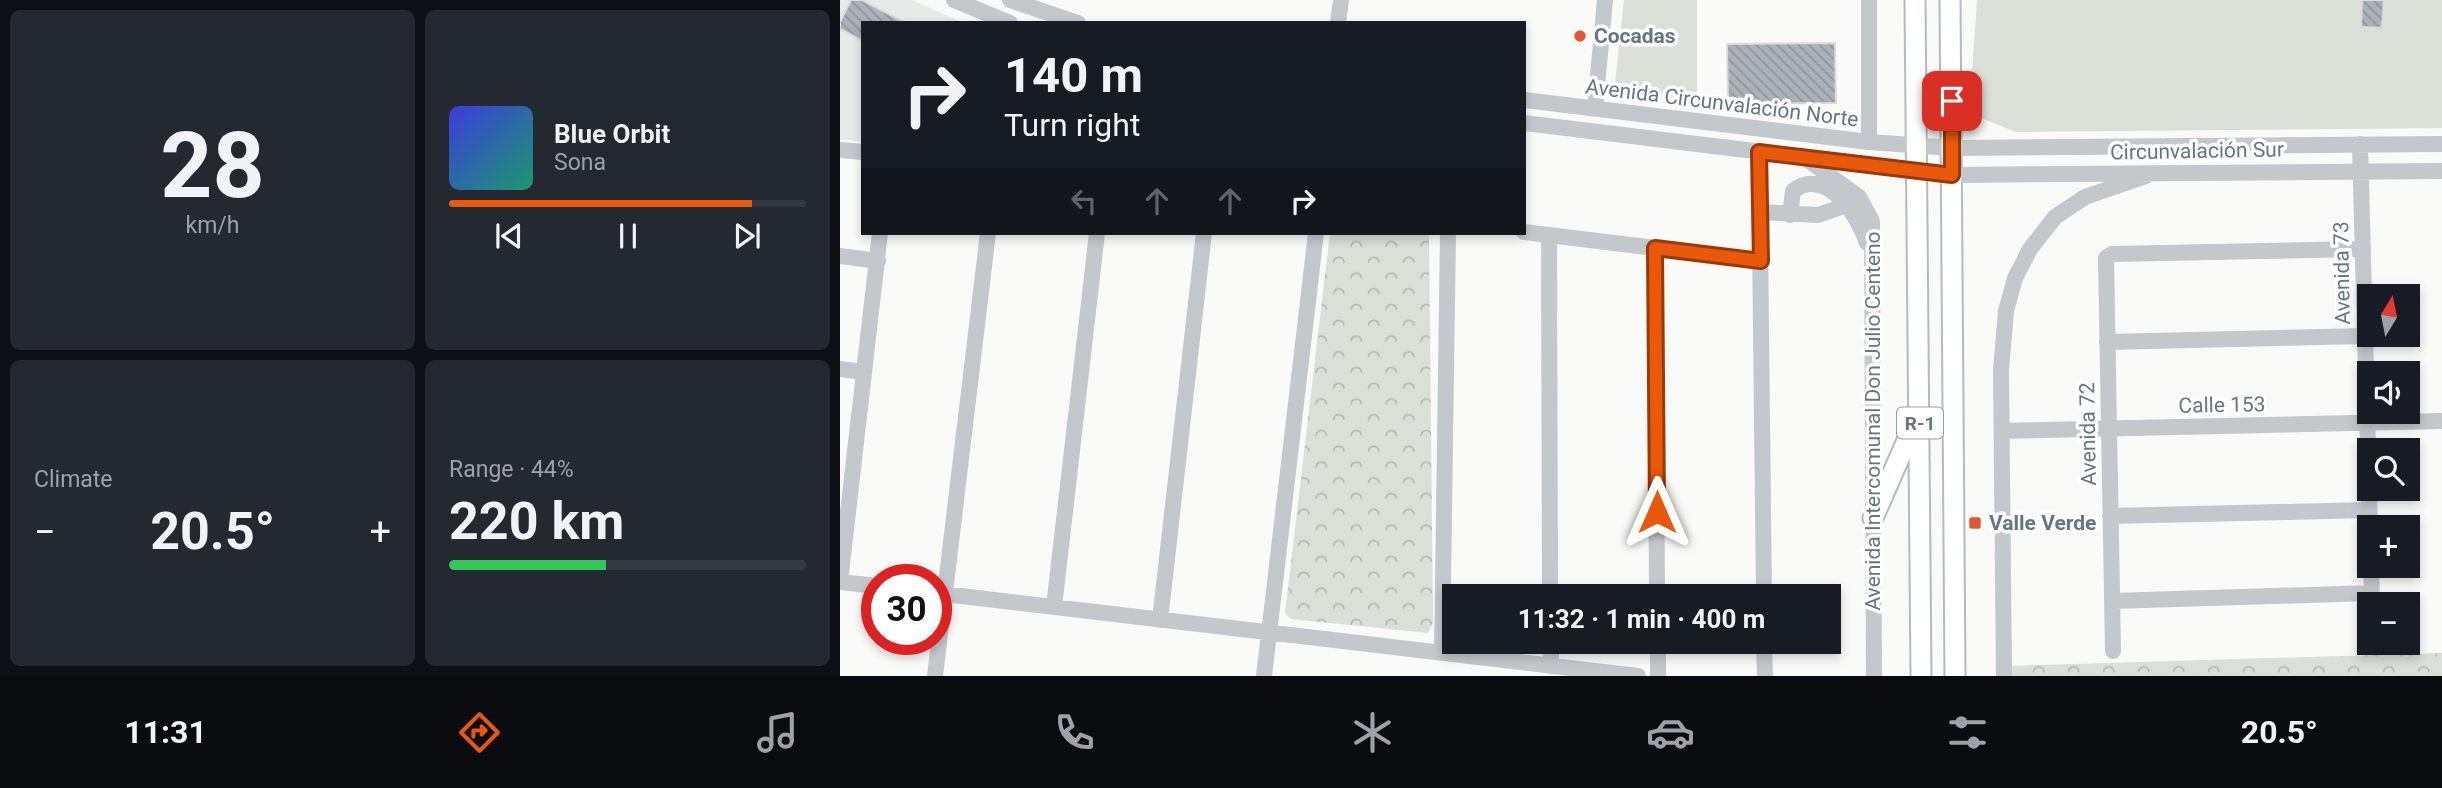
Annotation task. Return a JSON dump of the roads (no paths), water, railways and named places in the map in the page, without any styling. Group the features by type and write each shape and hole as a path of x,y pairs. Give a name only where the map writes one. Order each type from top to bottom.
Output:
{"main road":[{"name":"R-1","path":"1952,2 1955,676"},
{"name":"Avenida Intercomunal Don Julio Centeno","path":"1914,3 1921,676"},
{"path":"1873,518 1920,412"}],"street":[{"path":"954,0 1005,21"},
{"path":"1010,0 1072,21"},
{"path":"1338,21 1341,0"},
{"path":"1595,108 1605,0"},
{"path":"1869,0 1869,142"},
{"name":"Avenida Circunvalación Norte","path":"1526,100 1869,142 1953,148"},
{"name":"Avenida Circunvalación Norte","path":"1526,123 1952,175"},
{"name":"Avenida 73","path":"2360,144 2364,284"},
{"name":"Circunvalación Sur","path":"1953,148 2442,144"},
{"path":"840,150 861,152"},
{"path":"1759,152 1764,584"},
{"path":"1804,185 1806,158"},
{"name":"Avenida Intercomunal Don Julio Centeno","path":"1806,158 1859,197 1872,221 1874,676"},
{"name":"Circunvalación Sur","path":"1952,175 2442,171"},
{"path":"2004,676 2001,370 2006,311 2015,278 2030,249 2055,217 2085,197 2158,172"},
{"path":"1790,215 1790,197 1793,191 1804,185 1821,186 1847,205 1861,224 1872,255"},
{"path":"1760,212 1818,215 1847,205"},
{"path":"1526,232 1761,261"},
{"path":"861,584 840,582 847,480 880,235"},
{"path":"945,564 988,235"},
{"path":"1054,607 1097,235"},
{"path":"1160,620 1204,235"},
{"path":"1264,676 1315,235"},
{"path":"1443,584 1448,235"},
{"path":"1549,235 1550,584"},
{"path":"1655,248 1657,584"},
{"name":"Avenida 72","path":"2113,651 2106,258 2112,254 2363,249"},
{"path":"840,256 878,261"},
{"path":"2107,342 2357,336"},
{"path":"840,369 863,372"},
{"name":"Calle 153","path":"2420,421 2442,421"},
{"name":"Calle 153","path":"2003,431 2357,422"},
{"name":"Avenida 73","path":"2367,424 2370,515"},
{"path":"2110,516 2370,510"},
{"path":"952,595 1442,653"},
{"path":"2112,601 2357,598"},
{"path":"1450,654 1638,676"},
{"path":"1551,654 1551,666"},
{"path":"1658,654 1658,676"},
{"path":"1764,654 1765,676"},
{"path":"935,676 937,655"}],"place":[{"name":"Cocadas","path":"1580,36"},
{"name":"Valle Verde","path":"1975,523"}]}
